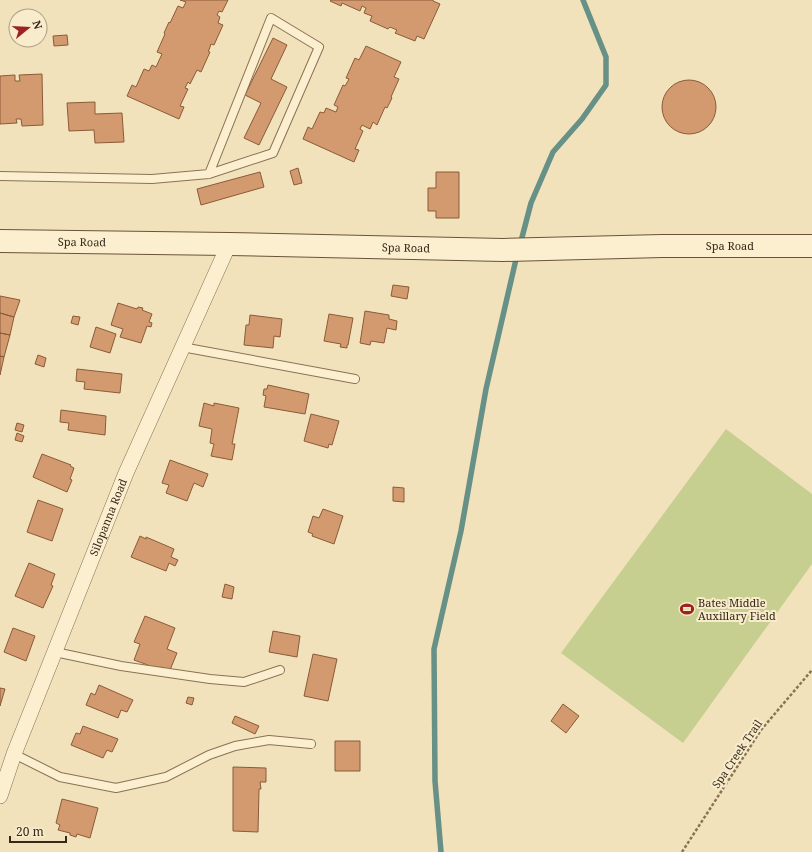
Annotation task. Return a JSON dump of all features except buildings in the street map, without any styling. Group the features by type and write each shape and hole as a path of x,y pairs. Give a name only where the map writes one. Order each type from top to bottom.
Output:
{"main road":[{"name":"Spa Road","path":"0,241 503,250 662,246 812,246"}],"street":[{"name":"Silopanna Road","path":"1,790 126,473 228,244"}],"lane":[{"path":"0,176 152,178 209,174 273,153 319,47 271,18 209,174"},
{"path":"182,347 355,379"},
{"path":"55,652 121,666 244,682 280,670"},
{"path":"14,754 60,777 116,788 166,777 209,755 235,746 269,740 311,744"}],"path":[{"name":"Spa Creek Trail","path":"682,852 761,730 812,670"}],"green space":[{"name":"Bates Middle Auxillary Field","path":"726,429 812,494 812,564 683,743 561,653"}],"waterway":[{"path":"520,245 531,203 553,152 582,119 606,85 606,57 583,0"},
{"path":"441,852 435,781 434,649 461,531 486,389 517,255"}],"place":[{"name":"Bates Middle Auxillary Field","path":"687,609"}]}
